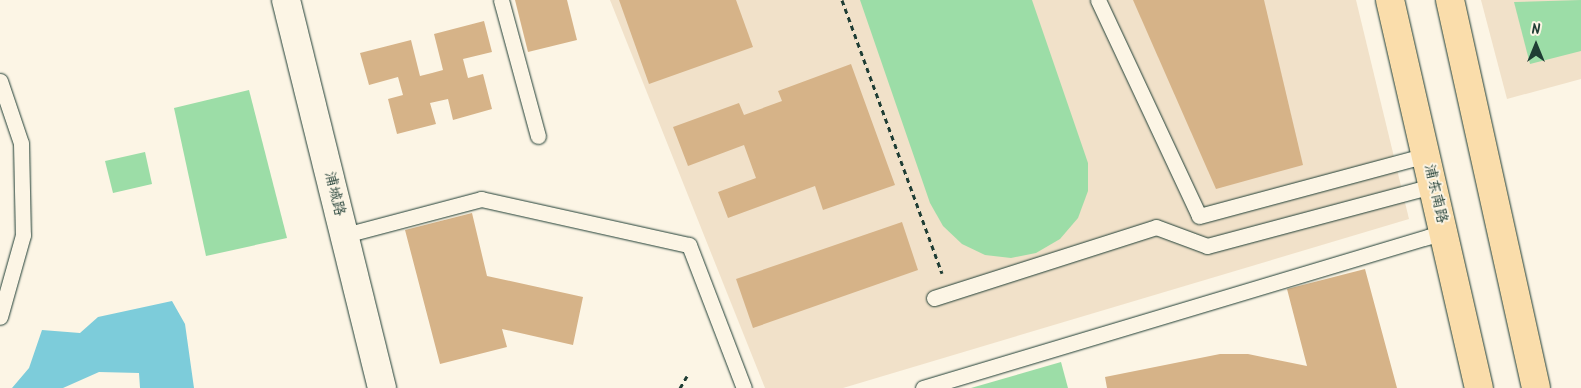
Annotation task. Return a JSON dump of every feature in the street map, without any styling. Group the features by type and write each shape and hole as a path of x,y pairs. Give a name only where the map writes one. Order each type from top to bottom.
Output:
{"main road":[{"name":"浦东南路","path":"1390,0 1479,388"},
{"path":"1450,0 1536,388"}],"street":[{"name":"浦城路","path":"286,0 382,388"}],"lane":[{"path":"501,0 538,136"},
{"path":"1098,0 1199,216 1426,155"},
{"path":"0,81 21,143 23,235 0,317"},
{"path":"934,298 1156,227 1206,246 1433,186"},
{"path":"345,235 481,199 689,245 744,388"},
{"path":"923,388 1444,232"}],"path":[{"path":"842,0 949,293"},
{"path":"680,388 687,376"}],"shaded area":[{"path":"610,0 1356,0 1409,219 843,388 765,388"},
{"path":"1481,0 1581,0 1581,79 1507,99"}],"green space":[{"path":"860,0 1032,0 1088,163 1088,191 1078,218 1060,239 1036,253 1011,258 985,255 962,244 943,226 930,203"},
{"path":"1581,0 1581,51 1530,64 1514,2"},
{"path":"249,90 287,238 206,256 174,108"},
{"path":"145,152 152,184 113,193 105,161"},
{"path":"1061,362 1068,388 971,388"}],"water":[{"path":"172,301 185,324 194,388 140,388 139,373 99,372 63,388 12,388 29,368 42,330 80,333 98,317"}],"building":[{"path":"515,0 567,0 577,40 528,52"},
{"path":"619,0 736,0 753,47 649,84"},
{"path":"1133,0 1264,0 1303,165 1216,189"},
{"path":"484,21 492,52 463,59 468,78 483,74 492,109 453,120 448,99 430,103 436,124 397,134 388,99 403,95 398,77 369,85 360,53 411,40 420,76 432,73 443,70 434,34"},
{"path":"851,64 895,185 823,210 815,186 728,218 718,192 756,178 744,145 688,166 673,127 739,103 744,115 782,101 778,91"},
{"path":"472,213 487,276 583,297 573,345 502,329 507,347 440,364 405,230"},
{"path":"902,222 918,270 753,328 736,279"},
{"path":"1365,269 1397,388 1107,388 1105,377 1220,354 1248,354 1307,366 1287,289"}]}
